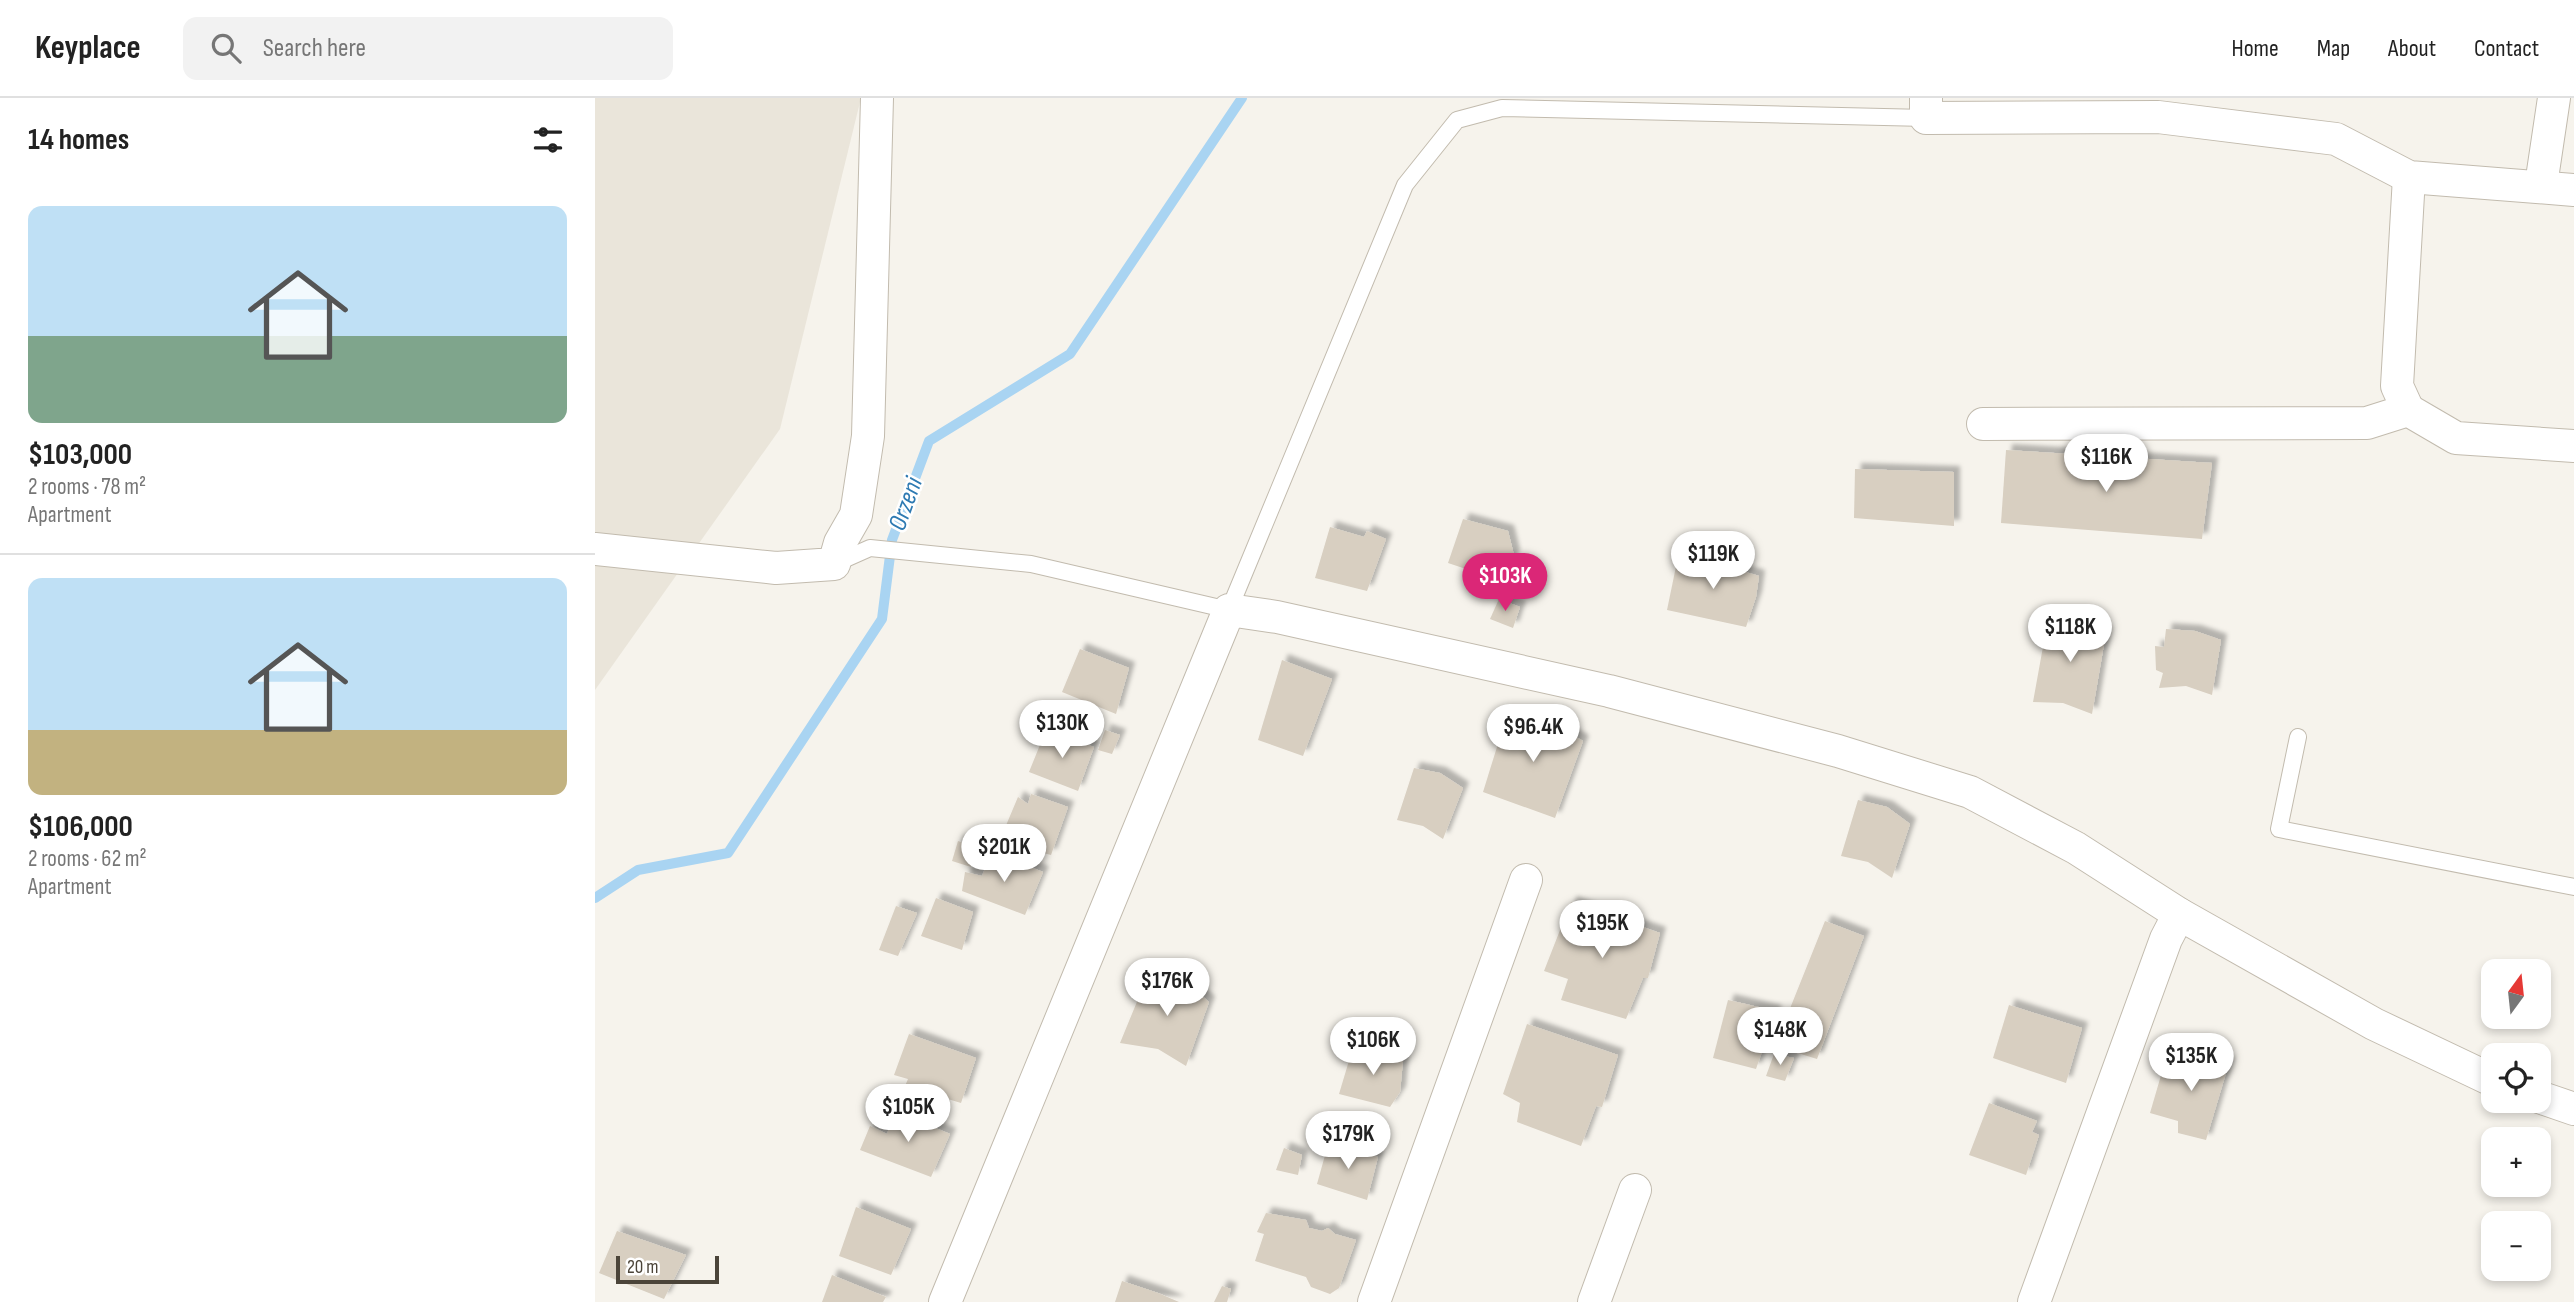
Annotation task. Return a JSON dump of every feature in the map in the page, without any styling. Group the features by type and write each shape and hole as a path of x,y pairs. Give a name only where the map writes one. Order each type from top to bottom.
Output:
{"street":[{"path":"595,549 776,568 834,564 840,543 856,515 868,436 877,98"},
{"path":"2541,185 2554,98"},
{"path":"1926,108 2159,108 2336,139 2409,177 2541,185 2574,190"},
{"path":"2409,177 2397,386 2408,410 2456,438 2574,446"},
{"path":"1983,424 2367,423 2408,410"},
{"path":"945,1302 1229,610 1277,617 1609,691 1838,751 1970,792 2076,848 2179,914 2374,1024 2481,1075"},
{"path":"1374,1302 1527,880"},
{"path":"2034,1302 2166,939 2179,914"},
{"path":"2551,1101 2574,1109"},
{"path":"1594,1302 1635,1190"}],"lane":[{"path":"834,564 870,548 918,555 1031,564 1229,610 1405,185 1457,120 1502,108 1926,108"},
{"path":"2298,737 2279,829 2574,887"}],"shaded area":[{"path":"595,98 861,98 780,429 595,690"}],"building":[{"path":"2006,450 2212,463 2202,539 2001,523"},
{"path":"1855,469 1954,472 1954,526 1854,518"},
{"path":"1463,519 1508,531 1514,555 1502,581 1448,563"},
{"path":"1330,527 1364,537 1367,531 1386,539 1367,591 1315,578"},
{"path":"1679,552 1759,576 1756,597 1746,627 1667,610"},
{"path":"1499,599 1520,607 1513,628 1490,619"},
{"path":"2048,619 2081,621 2106,633 2092,714 2063,703 2033,702"},
{"path":"2166,629 2195,631 2221,640 2212,695 2186,686 2159,688 2163,673 2156,670 2155,646 2164,647"},
{"path":"1080,649 1129,668 1116,714 1062,692"},
{"path":"1282,660 1332,679 1303,756 1258,740"},
{"path":"1541,717 1583,741 1555,818 1483,792 1506,718"},
{"path":"1046,730 1094,747 1078,791 1029,772"},
{"path":"1105,730 1120,735 1112,754 1098,750"},
{"path":"1414,768 1440,773 1463,788 1443,839 1423,826 1397,820"},
{"path":"1031,794 1068,807 1051,855 999,842 1018,797 1028,804"},
{"path":"1858,800 1887,807 1910,824 1892,878 1868,862 1841,856"},
{"path":"958,841 977,847 971,867 952,861"},
{"path":"992,852 1043,872 1025,915 962,891 965,872 982,876"},
{"path":"936,898 973,912 962,950 921,936"},
{"path":"1571,902 1660,933 1648,978 1643,978 1626,1019 1561,1000 1568,979 1544,971"},
{"path":"896,906 917,913 898,956 879,950"},
{"path":"1825,921 1864,936 1817,1059 1775,1046"},
{"path":"1148,975 1184,980 1209,1002 1186,1066 1158,1049 1120,1043"},
{"path":"1728,1000 1776,1011 1756,1069 1713,1058"},
{"path":"2009,1005 2082,1028 2066,1083 1993,1058"},
{"path":"1527,1024 1618,1055 1602,1107 1596,1106 1581,1146 1517,1122 1520,1103 1503,1094"},
{"path":"909,1034 976,1058 961,1103 905,1086 908,1079 894,1075"},
{"path":"1354,1044 1403,1060 1400,1092 1390,1107 1339,1094"},
{"path":"2180,1048 2229,1063 2206,1140 2178,1133 2178,1121 2150,1113 2162,1072 2169,1074"},
{"path":"1774,1054 1794,1058 1785,1081 1766,1076"},
{"path":"1989,1103 2037,1121 2032,1132 2039,1135 2026,1175 1969,1155"},
{"path":"895,1111 950,1134 931,1177 860,1150 870,1126 887,1134"},
{"path":"1329,1141 1378,1157 1367,1200 1317,1184"},
{"path":"1284,1148 1302,1155 1298,1175 1276,1170"},
{"path":"856,1207 911,1229 891,1275 839,1256"},
{"path":"1266,1213 1306,1220 1309,1228 1322,1231 1328,1228 1335,1234 1356,1240 1339,1288 1330,1294 1311,1287 1306,1277 1255,1261 1264,1234 1257,1232"},
{"path":"617,1231 686,1255 664,1299 599,1273"},
{"path":"832,1275 886,1297 883,1302 822,1302"},
{"path":"1122,1281 1158,1293 1179,1302 1115,1302"},
{"path":"1222,1286 1231,1289 1227,1302 1214,1302"}],"waterway":[{"name":"Orzeni","path":"595,898 638,870 728,853 882,619 892,540 929,441 1070,354 1242,98"}]}
